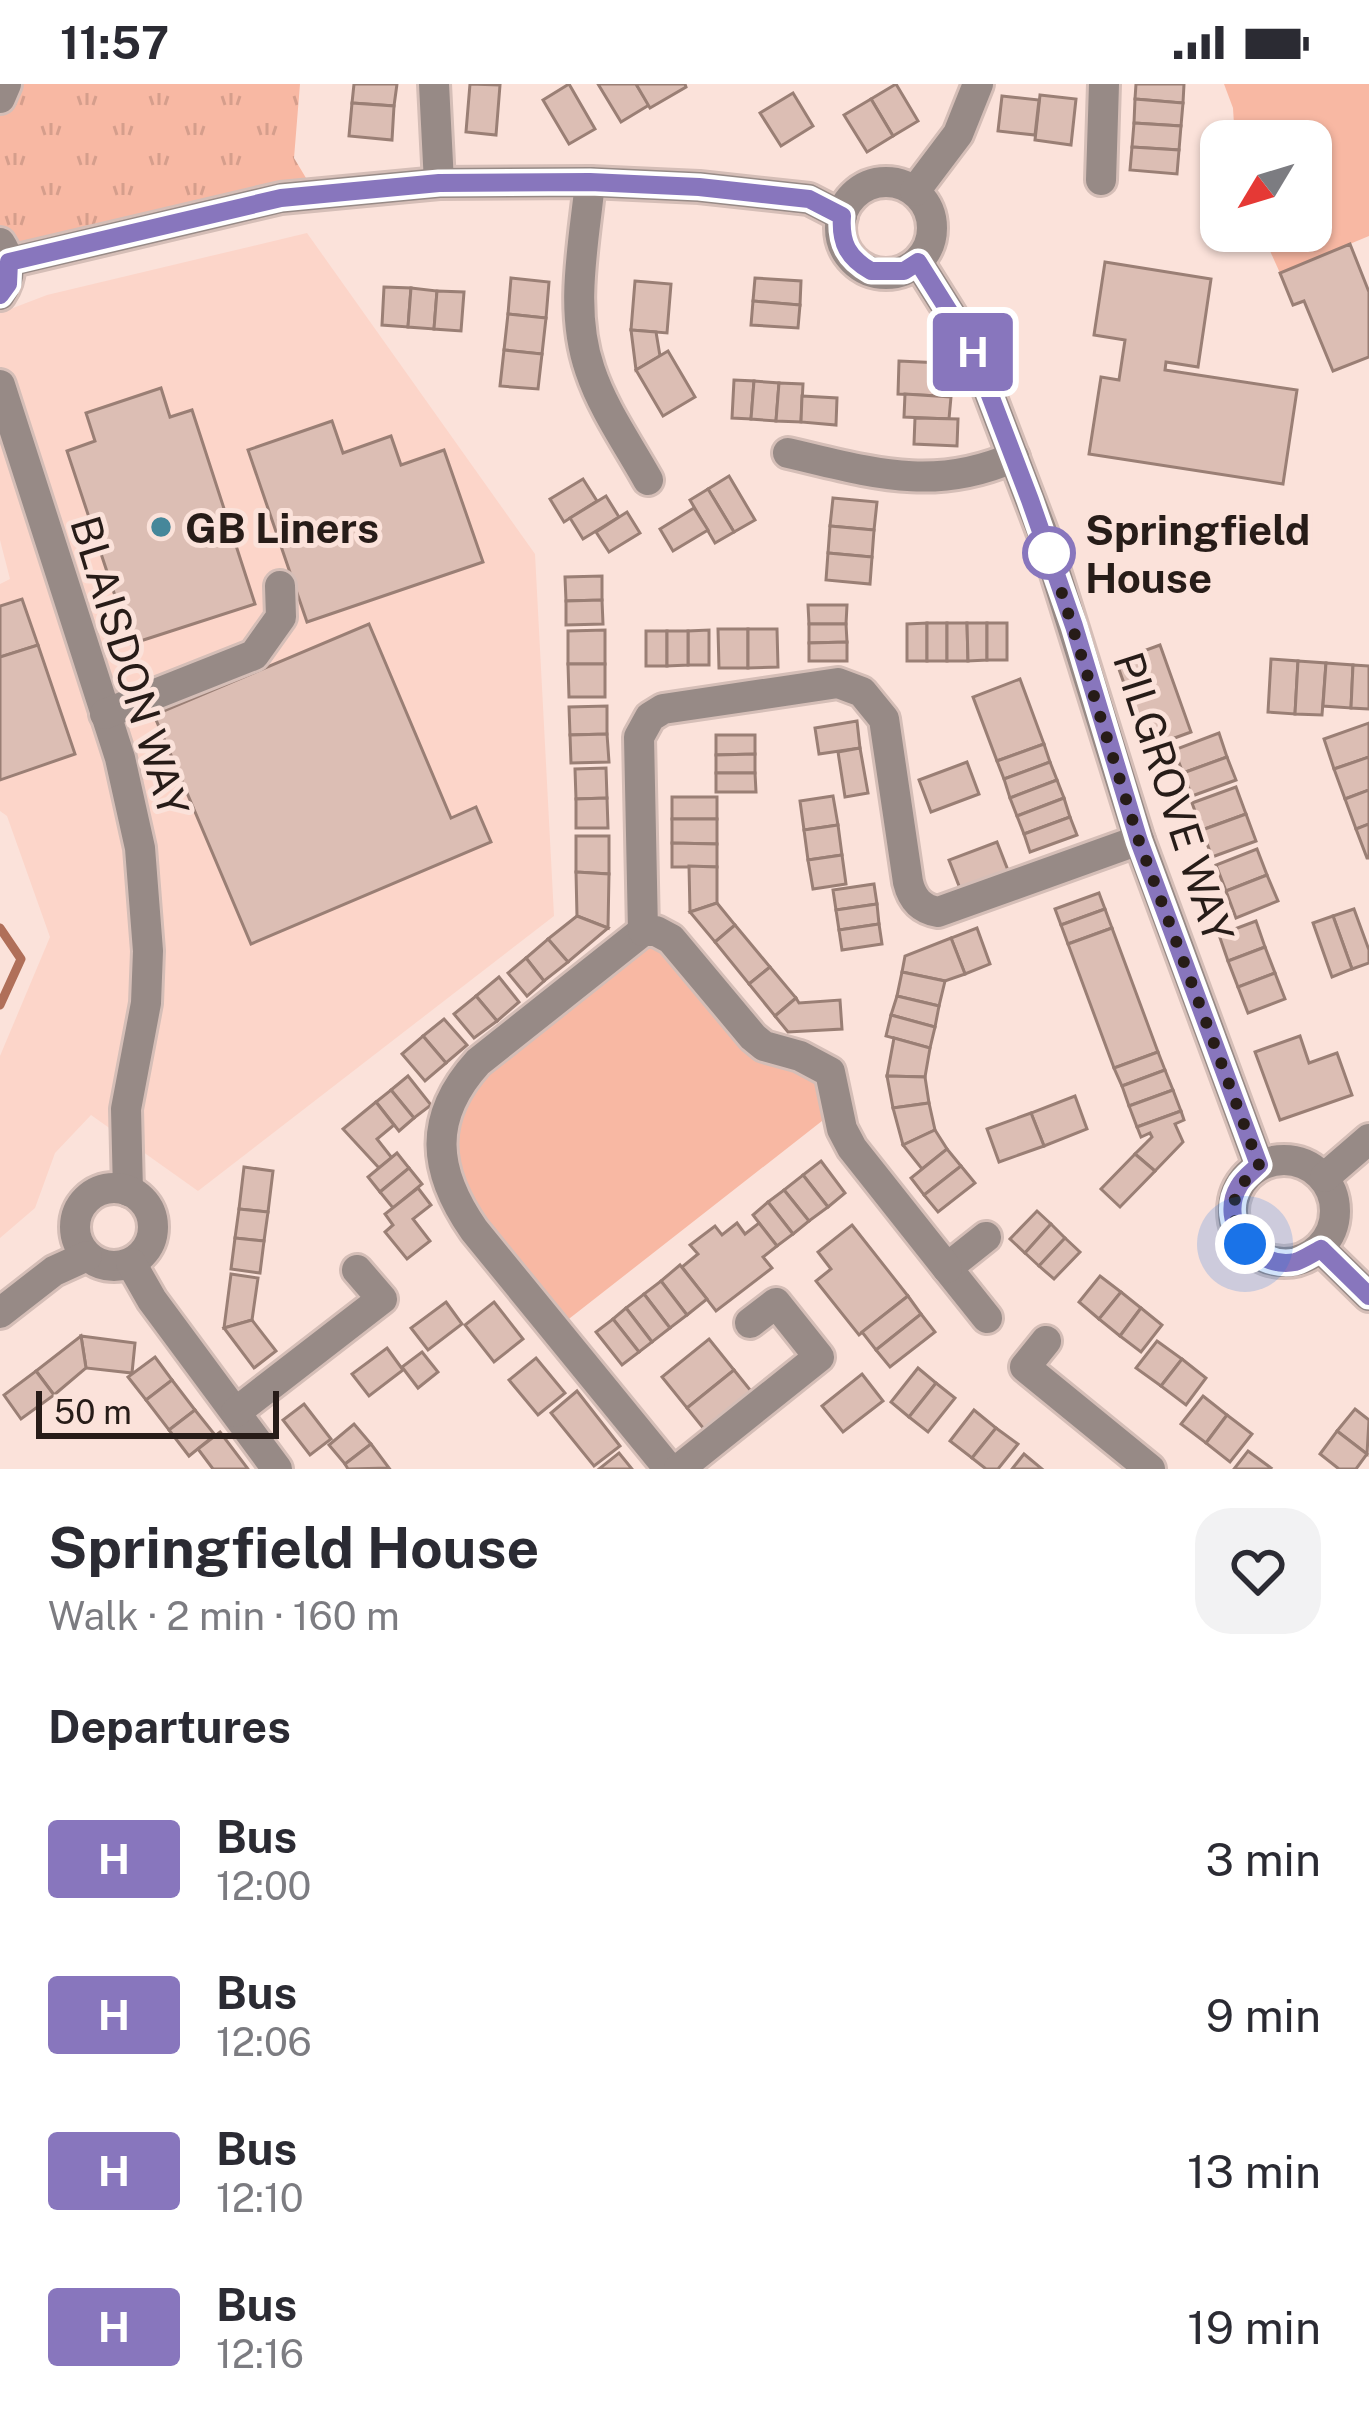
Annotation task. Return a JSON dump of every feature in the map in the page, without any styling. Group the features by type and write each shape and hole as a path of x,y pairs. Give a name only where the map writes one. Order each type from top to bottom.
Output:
{"street":[{"path":"0,98 6,84"},
{"path":"434,84 439,183"},
{"path":"915,191 958,134 978,84"},
{"path":"1101,180 1104,84"},
{"path":"590,182 579,296 583,345 599,394 648,479"},
{"path":"895,182 915,191 928,207 933,226 929,245 918,262 904,271 871,271 845,249 842,216 852,196 872,184 895,182"},
{"path":"0,295 8,284 4,253 281,198 439,183 699,187 809,199 842,216"},
{"name":"PILGROVE WAY","path":"918,262 972,348 1014,457 1074,626 1139,841 1259,1165"},
{"name":"BLAISDON WAY","path":"0,385 131,802 146,899 146,1003 126,1109 128,1191"},
{"path":"788,453 873,472 942,479 983,471 1014,457"},
{"path":"105,714 254,655 281,617 280,586"},
{"path":"643,931 639,736 650,717 663,709 838,683 862,692 884,719 910,891 929,910 938,912 1139,841"},
{"path":"669,1469 474,1230 451,1193 441,1157 445,1117 464,1078 643,931 671,939 764,1046 800,1056 830,1072 842,1130 852,1148 987,1318"},
{"path":"1325,1178 1369,1138"},
{"path":"1298,1160 1325,1178 1335,1196 1336,1222 1321,1249 1296,1262 1273,1262 1245,1244 1234,1226 1233,1205 1239,1186 1259,1165 1298,1160"},
{"path":"106,1188 128,1191 143,1201 153,1232 148,1246 131,1263 107,1266 87,1256 76,1240 75,1221 93,1194 106,1188"},
{"path":"946,1268 986,1237"},
{"path":"1321,1249 1369,1296"},
{"path":"0,1313 54,1271 87,1256"},
{"path":"131,1263 152,1300 277,1469"},
{"path":"236,1412 382,1299 357,1270"},
{"path":"679,1469 819,1358 776,1303 750,1323"},
{"path":"1046,1341 1025,1366 1150,1469"}],"shaded area":[{"path":"307,233 535,554 554,916 198,1191 91,1115 55,1153 35,1208 0,1238 0,1056 50,937 7,816 0,811 0,584 10,579 0,540 0,313 47,295"}],"green space":[{"path":"0,84 300,84 294,158 315,193 9,262 0,243"},
{"path":"1224,84 1369,84 1369,236 1332,251 1332,120 1234,120"},
{"path":"1270,252 1331,252 1280,273"},
{"path":"643,931 738,1017 800,1056 836,1110 556,1329 462,1212 452,1097"}],"building":[{"path":"354,84 397,84 394,106 352,103"},
{"path":"470,84 500,85 496,135 466,132"},
{"path":"569,84 595,129 569,144 543,100"},
{"path":"598,84 636,84 649,105 621,122"},
{"path":"636,84 685,84 686,87 650,108"},
{"path":"896,84 918,121 893,136 871,99"},
{"path":"1136,84 1184,84 1183,103 1135,99"},
{"path":"793,93 813,126 781,146 760,113"},
{"path":"1040,95 1076,99 1071,145 1035,140"},
{"path":"1002,96 1039,100 1035,135 998,131"},
{"path":"871,99 893,136 867,152 844,115"},
{"path":"1135,99 1183,103 1181,126 1134,123"},
{"path":"352,103 394,106 392,140 349,136"},
{"path":"1134,123 1181,126 1179,150 1132,147"},
{"path":"1132,147 1179,150 1177,174 1130,170"},
{"path":"1350,244 1369,292 1369,357 1333,371 1304,301 1293,305 1280,273"},
{"name":"Springfield House","path":"1105,262 1211,279 1198,367 1166,362 1165,370 1297,390 1283,484 1089,454 1101,377 1119,380 1125,340 1094,335"},
{"path":"511,278 549,282 546,318 508,314"},
{"path":"755,278 801,281 800,305 753,301"},
{"path":"635,281 671,284 667,333 631,330"},
{"path":"384,287 411,288 408,327 382,325"},
{"path":"411,288 437,291 434,329 408,327"},
{"path":"437,291 464,292 461,331 434,329"},
{"path":"753,301 800,305 798,328 751,325"},
{"path":"508,314 546,318 542,354 504,350"},
{"path":"631,330 656,332 660,356 636,370"},
{"path":"504,350 542,354 538,389 500,386"},
{"path":"668,351 695,397 663,416 636,370"},
{"path":"899,361 941,363 940,396 898,394"},
{"path":"734,380 754,381 751,419 732,418"},
{"path":"754,381 779,383 776,421 751,419"},
{"path":"779,383 803,384 801,422 776,421"},
{"name":"GB Liners","path":"161,388 170,417 192,410 255,604 131,644 67,451 95,441 86,413"},
{"path":"905,394 951,397 949,419 904,417"},
{"path":"802,396 837,398 836,425 801,422"},
{"path":"915,418 958,419 957,446 914,444"},
{"path":"332,421 343,453 391,436 401,465 444,450 483,562 307,622 248,450"},
{"path":"729,476 755,520 734,532 708,489"},
{"path":"583,479 597,501 564,522 550,499"},
{"path":"708,489 734,532 715,543 690,500"},
{"path":"606,496 619,517 583,539 570,518"},
{"path":"833,498 877,502 874,530 830,526"},
{"path":"694,508 708,530 673,551 660,529"},
{"path":"627,512 640,533 609,552 596,532"},
{"path":"830,526 874,530 872,557 828,553"},
{"path":"828,553 872,557 870,584 826,580"},
{"path":"602,576 602,600 566,601 565,577"},
{"path":"22,599 38,645 0,657 0,606"},
{"path":"602,600 603,624 566,625 566,601"},
{"path":"808,605 847,605 846,624 809,624"},
{"path":"927,623 927,661 907,661 907,624"},
{"path":"927,623 947,623 947,661 927,661"},
{"path":"947,623 967,623 968,661 947,661"},
{"path":"967,623 987,623 987,660 968,661"},
{"path":"987,623 1007,623 1007,660 987,660"},
{"path":"369,624 451,818 476,807 491,842 251,944 154,715"},
{"path":"809,624 846,624 847,642 809,643"},
{"path":"718,629 748,629 748,668 719,668"},
{"path":"748,629 777,629 778,667 748,668"},
{"path":"605,630 605,664 568,664 568,631"},
{"path":"709,630 709,665 688,665 688,631"},
{"path":"646,631 667,631 667,666 646,666"},
{"path":"667,631 688,631 688,665 667,666"},
{"path":"847,642 847,661 809,661 809,643"},
{"path":"38,645 75,754 0,780 0,657"},
{"path":"1160,645 1191,732 1147,748 1116,661"},
{"path":"1271,659 1298,661 1295,714 1268,712"},
{"path":"1298,661 1326,663 1322,715 1295,714"},
{"path":"1326,663 1353,665 1351,708 1323,706"},
{"path":"568,664 605,664 605,697 569,697"},
{"path":"1353,665 1369,666 1369,709 1351,708"},
{"path":"1020,679 1044,744 997,761 973,697"},
{"path":"607,706 607,734 570,735 569,707"},
{"path":"857,721 860,748 819,754 815,728"},
{"path":"1369,723 1369,757 1334,769 1324,739"},
{"path":"1219,733 1227,757 1183,773 1174,750"},
{"path":"607,734 609,762 571,763 570,735"},
{"path":"716,735 755,735 755,754 716,755"},
{"path":"1044,744 1050,762 1004,779 997,761"},
{"path":"860,748 868,793 845,797 838,752"},
{"path":"755,754 755,773 716,773 716,755"},
{"path":"1227,757 1236,780 1192,796 1183,773"},
{"path":"1369,757 1369,790 1345,799 1334,769"},
{"path":"967,762 979,794 931,812 919,780"},
{"path":"1050,762 1057,780 1010,798 1004,779"},
{"path":"606,768 607,798 576,799 575,769"},
{"path":"716,773 755,773 756,792 716,792"},
{"path":"1057,780 1064,798 1017,816 1010,798"},
{"path":"1236,787 1246,814 1202,830 1192,803"},
{"path":"1369,790 1369,824 1356,829 1345,799"},
{"path":"833,796 838,825 804,830 800,801"},
{"path":"672,797 717,797 717,819 672,819"},
{"path":"607,798 608,828 576,828 576,799"},
{"path":"1064,798 1070,817 1024,834 1017,816"},
{"path":"1246,814 1256,841 1212,857 1202,830"},
{"path":"1070,817 1077,835 1030,852 1024,834"},
{"path":"672,819 717,819 717,844 672,843"},
{"path":"1369,824 1369,858 1367,858 1356,829"},
{"path":"838,825 842,855 808,860 804,830"},
{"path":"576,836 609,836 609,874 576,872"},
{"path":"997,842 1009,873 961,891 949,860"},
{"path":"672,843 717,844 717,867 672,867"},
{"path":"1257,849 1267,875 1226,891 1216,865"},
{"path":"842,855 846,884 813,889 808,860"},
{"path":"689,866 717,867 717,903 690,912"},
{"path":"576,872 609,874 608,928 577,916"},
{"path":"1267,875 1278,901 1236,918 1226,891"},
{"path":"874,884 877,904 836,910 833,890"},
{"path":"1099,893 1105,909 1061,925 1055,909"},
{"path":"717,903 735,925 715,942 690,912"},
{"path":"877,904 879,924 839,930 836,910"},
{"path":"1105,909 1112,928 1068,944 1061,925"},
{"path":"1354,909 1369,963 1352,969 1333,916"},
{"path":"577,916 608,928 568,962 548,939"},
{"path":"1333,916 1352,969 1332,977 1313,923"},
{"path":"1256,921 1265,947 1228,961 1219,935"},
{"path":"879,924 882,944 842,950 839,930"},
{"path":"735,925 770,967 749,984 715,942"},
{"path":"977,928 990,964 965,974 951,938"},
{"path":"1112,928 1158,1052 1114,1068 1068,944"},
{"path":"951,938 965,974 945,981 902,972 905,956"},
{"path":"548,939 568,962 544,981 526,958"},
{"path":"1265,947 1275,973 1238,987 1228,961"},
{"path":"526,958 544,981 527,996 508,973"},
{"path":"770,967 796,998 775,1016 749,984"},
{"path":"902,972 945,981 939,1006 897,996"},
{"path":"1275,973 1285,999 1248,1013 1238,987"},
{"path":"499,977 519,1002 497,1021 476,996"},
{"path":"476,996 497,1021 474,1038 454,1014"},
{"path":"897,996 939,1006 935,1027 891,1015"},
{"path":"796,998 799,1003 840,1000 842,1029 788,1032 775,1016"},
{"path":"891,1015 935,1027 930,1048 886,1036"},
{"path":"444,1019 467,1045 446,1063 423,1036"},
{"path":"423,1036 446,1063 425,1081 402,1054"},
{"path":"1300,1036 1309,1063 1337,1053 1352,1095 1280,1120 1255,1052"},
{"path":"894,1038 930,1048 925,1077 887,1076"},
{"path":"1158,1052 1165,1070 1122,1086 1114,1068"},
{"path":"1165,1070 1173,1090 1129,1106 1122,1086"},
{"path":"408,1076 431,1105 414,1118 391,1090"},
{"path":"887,1076 925,1077 929,1103 893,1108"},
{"path":"391,1090 414,1118 399,1131 376,1102"},
{"path":"1173,1090 1181,1111 1137,1127 1129,1106"},
{"path":"1075,1096 1087,1129 1044,1146 1031,1113"},
{"path":"376,1102 394,1125 377,1139 392,1158 379,1168 343,1129"},
{"path":"929,1103 935,1130 903,1145 893,1108"},
{"path":"1181,1111 1184,1120 1175,1124 1183,1142 1155,1171 1135,1154 1152,1137 1150,1133 1141,1137 1137,1127"},
{"path":"1031,1113 1044,1146 999,1162 987,1129"},
{"path":"935,1130 947,1149 922,1169 903,1145"},
{"path":"947,1149 961,1166 924,1195 911,1178"},
{"path":"397,1153 409,1168 380,1192 368,1177"},
{"path":"1135,1154 1155,1171 1120,1207 1101,1189"},
{"path":"821,1161 845,1193 828,1207 803,1175"},
{"path":"961,1166 975,1183 938,1212 924,1195"},
{"path":"244,1167 273,1171 268,1212 239,1209"},
{"path":"409,1168 422,1184 393,1208 380,1192"},
{"path":"803,1175 828,1207 809,1221 784,1190"},
{"path":"418,1188 431,1205 413,1219 430,1241 407,1259 385,1232 393,1225 385,1214"},
{"path":"784,1190 809,1221 793,1234 768,1202"},
{"path":"768,1202 793,1234 777,1246 753,1215"},
{"path":"239,1209 268,1212 264,1241 235,1238"},
{"path":"1037,1211 1051,1224 1025,1253 1010,1239"},
{"path":"737,1223 745,1234 759,1223 777,1246 763,1257 772,1268 716,1311 682,1267 698,1254 690,1245 715,1226 722,1235"},
{"path":"1051,1224 1065,1238 1039,1266 1025,1253"},
{"path":"852,1225 908,1296 859,1335 816,1281 831,1269 818,1252"},
{"path":"235,1238 264,1241 260,1273 231,1269"},
{"path":"1065,1238 1080,1252 1054,1279 1039,1266"},
{"path":"680,1265 707,1299 687,1315 661,1281"},
{"path":"231,1274 258,1278 252,1320 224,1328"},
{"path":"1100,1276 1121,1292 1099,1319 1079,1302"},
{"path":"661,1281 687,1315 670,1328 644,1294"},
{"path":"1121,1292 1141,1308 1120,1336 1099,1319"},
{"path":"644,1294 670,1328 652,1342 626,1308"},
{"path":"908,1296 921,1314 876,1350 862,1332"},
{"path":"446,1302 462,1324 428,1350 411,1328"},
{"path":"494,1302 523,1339 494,1362 465,1325"},
{"path":"626,1308 652,1342 639,1352 613,1319"},
{"path":"1141,1308 1162,1325 1141,1352 1120,1336"},
{"path":"921,1314 935,1332 890,1367 876,1350"},
{"path":"613,1319 639,1352 622,1365 596,1332"},
{"path":"252,1320 276,1351 254,1368 224,1328"},
{"path":"81,1336 135,1343 132,1373 86,1368"},
{"path":"81,1336 86,1368 54,1395 36,1371"},
{"path":"709,1339 734,1370 687,1408 662,1377"},
{"path":"1157,1341 1182,1359 1161,1386 1136,1368"},
{"path":"387,1348 403,1370 369,1396 352,1374"},
{"path":"422,1352 438,1372 418,1388 402,1367"},
{"path":"155,1357 172,1380 146,1400 128,1377"},
{"path":"536,1358 565,1393 538,1415 509,1380"},
{"path":"1182,1359 1206,1378 1186,1405 1161,1386"},
{"path":"918,1368 936,1383 909,1417 891,1402"},
{"path":"734,1370 759,1401 712,1439 687,1408"},
{"path":"36,1371 54,1395 21,1419 4,1395"},
{"path":"862,1374 883,1401 843,1432 822,1406"},
{"path":"172,1380 195,1410 169,1430 146,1400"},
{"path":"936,1383 955,1398 928,1432 909,1417"},
{"path":"577,1391 620,1446 594,1466 551,1413"},
{"path":"1203,1396 1227,1415 1206,1443 1181,1424"},
{"path":"304,1404 331,1439 310,1455 283,1420"},
{"path":"1355,1409 1369,1420 1367,1454 1337,1431"},
{"path":"195,1410 215,1435 189,1456 169,1430"},
{"path":"974,1410 996,1428 972,1458 950,1441"},
{"path":"1227,1415 1252,1434 1230,1462 1206,1443"},
{"path":"354,1424 371,1444 345,1464 329,1445"},
{"path":"996,1428 1018,1444 998,1469 986,1469 972,1458"},
{"path":"1337,1431 1367,1454 1356,1469 1339,1469 1320,1454"},
{"path":"220,1432 248,1469 213,1469 198,1449"},
{"path":"371,1444 389,1468 348,1469 345,1464"},
{"path":"1248,1451 1271,1468 1234,1469"},
{"path":"619,1453 632,1469 599,1469"},
{"path":"1024,1454 1042,1469 1012,1469"}],"waterway":[{"path":"0,928 21,959 0,1005"}],"bus line":[{"name":"H","path":"0,295 8,284 9,262 281,198 439,183 590,182 809,199 842,216 845,249 871,271 904,271 918,262 972,348 1046,542 1139,841 1259,1165 1239,1186 1234,1226 1245,1244 1273,1262 1296,1262 1321,1249 1369,1296"}],"place":[{"name":"GB Liners","path":"161,527"},
{"name":"Springfield House","path":"1049,553"}],"route":[{"path":"1049,553 1046,542 1139,841 1259,1165 1239,1186 1233,1205 1234,1226 1245,1244"}]}
